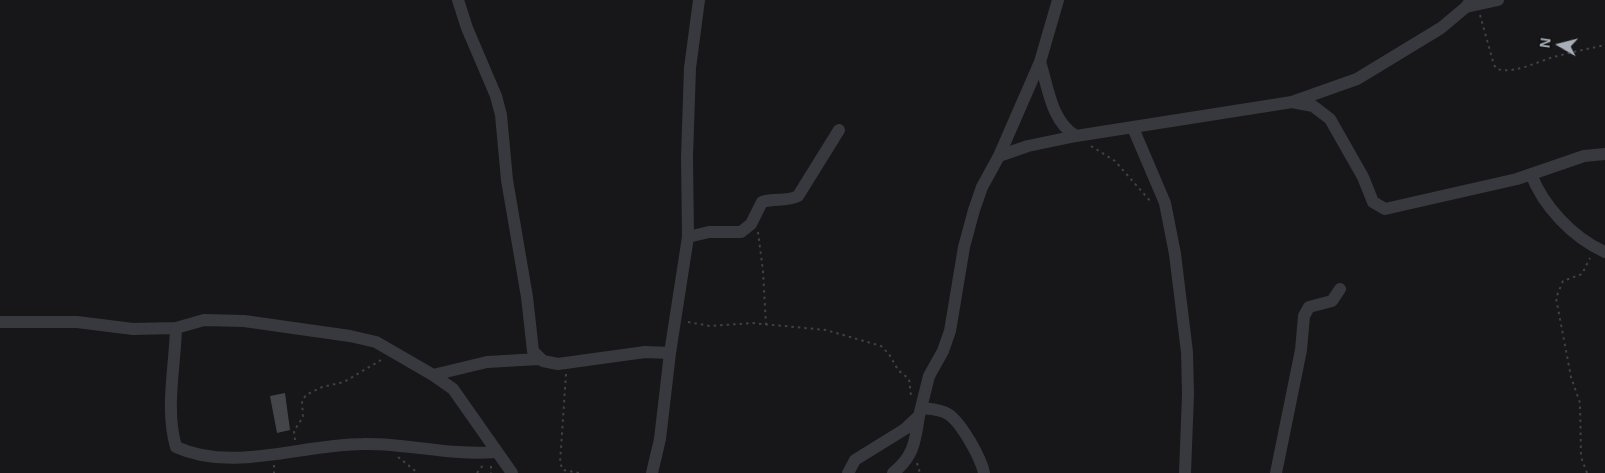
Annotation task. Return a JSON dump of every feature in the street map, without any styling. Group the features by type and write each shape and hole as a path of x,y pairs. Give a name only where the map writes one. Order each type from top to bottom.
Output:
{"street":[{"path":"458,0 467,28 496,96 501,115 507,180 527,297 529,328 533,351 539,359"},
{"path":"652,473 660,439 670,353 688,237 687,157 690,68 700,0"},
{"path":"893,473 909,458 914,445 929,376 943,351 950,331 964,247 974,210 982,187 999,156 1040,62 1058,0"},
{"path":"999,156 1028,146 1076,136 1292,102 1357,79 1414,46 1472,4 1498,0"},
{"path":"1040,62 1051,102 1070,133 1076,136"},
{"path":"1292,102 1313,106 1330,119 1342,138 1374,202 1380,208 1392,209 1425,199 1517,179 1584,156 1605,154"},
{"path":"1133,128 1165,203 1175,254 1187,352 1188,394 1184,473"},
{"path":"688,237 709,232 741,232 746,229 762,202 774,199 787,200 798,196 839,130"},
{"path":"1531,174 1538,191 1551,210 1593,246 1605,252"},
{"path":"1276,473 1301,350 1304,316 1309,307 1332,301 1340,289"},
{"path":"0,322 77,322 133,329 176,328 204,320 267,324 376,342 433,375 453,389 491,455 512,473"},
{"path":"176,328 171,391 172,434 176,447 187,453 205,457 250,459 350,444 491,455"},
{"path":"433,375 486,362 539,359 558,364 645,352 670,353"},
{"path":"848,473 855,460 905,429 920,412 937,410 949,414 973,445 984,473"}],"path":[{"path":"1472,4 1496,69 1514,70 1555,56 1605,45"},
{"path":"1076,136 1115,161 1139,186 1154,206"},
{"path":"754,217 761,242 766,324"},
{"path":"1586,473 1581,457 1580,403 1571,377 1556,298 1563,281 1582,274 1586,269 1593,246"},
{"path":"676,319 710,326 735,323 766,324 826,330 881,346 889,354 898,370 909,379 910,390 920,412"},
{"path":"298,452 294,431 303,416 302,401 306,396 322,387 344,382 374,364 397,354"},
{"path":"558,364 567,376 560,463 563,470 579,473"},
{"path":"388,446 418,473"},
{"path":"477,473 491,455"}],"building":[{"path":"285,393 290,430 277,433 270,396"}]}
